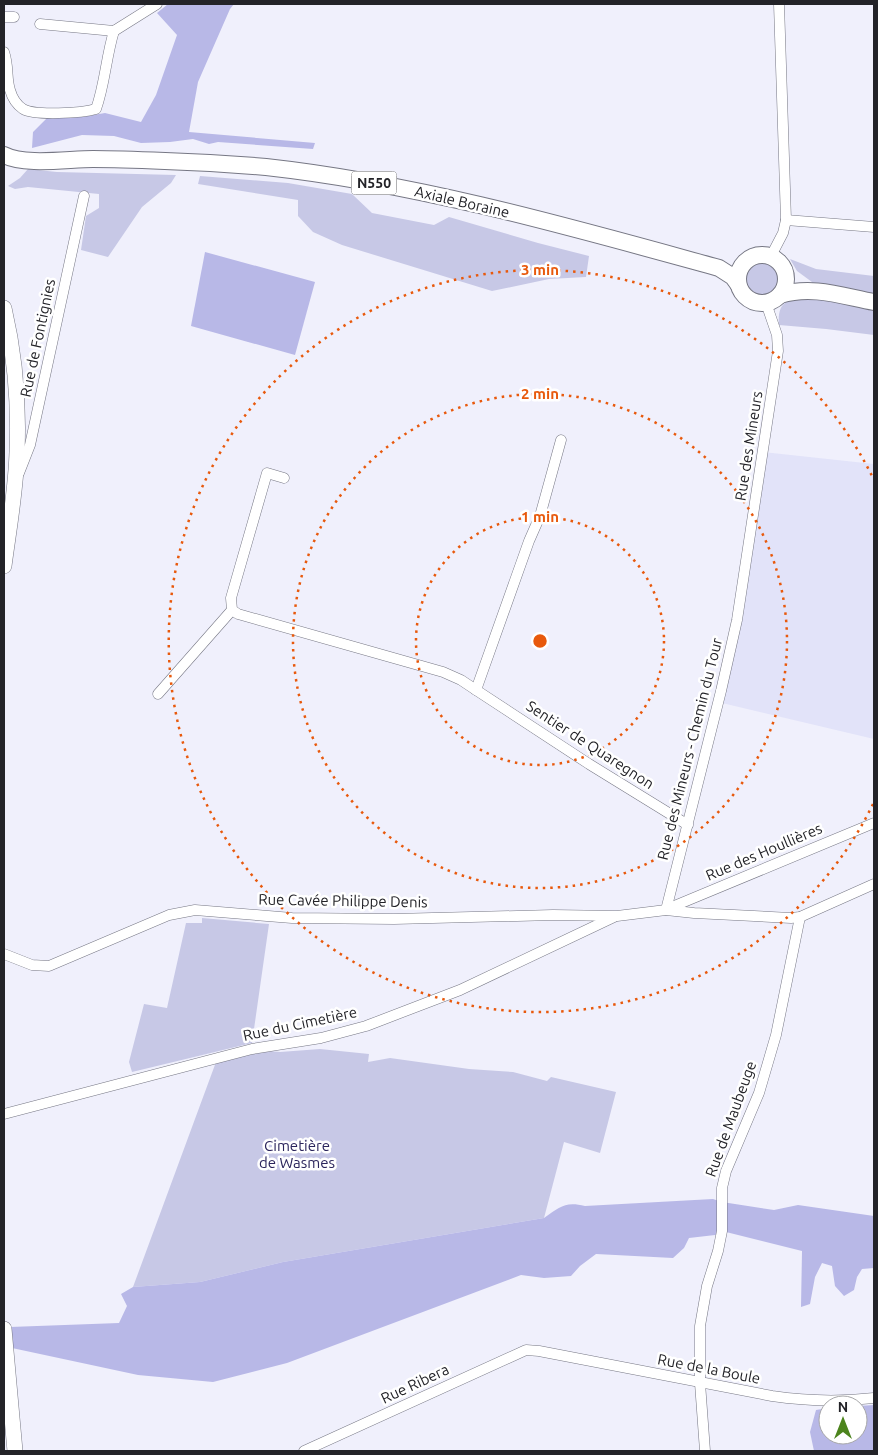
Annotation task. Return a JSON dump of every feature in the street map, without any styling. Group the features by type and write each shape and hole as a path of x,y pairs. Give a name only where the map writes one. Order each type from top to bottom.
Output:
{"main road":[{"name":"Axiale Boraine","path":"4,155 20,161 156,160 227,164 305,172 437,196 579,230 719,268"},
{"name":"Axiale Boraine","path":"4,168 20,161"},
{"path":"719,268 758,255 771,256 778,260 786,273 810,290"},
{"path":"738,284 739,271 746,260"},
{"name":"N550","path":"719,268 733,277 744,295 751,300 758,303 773,299"},
{"path":"773,299 786,281 786,273"},
{"path":"773,299 791,292 810,290 874,302"}],"street":[{"path":"40,24 114,31 157,4"},
{"path":"771,256 783,233 786,220 779,4"},
{"path":"4,52 8,68 9,89 15,101 22,109 34,113 85,112 96,109 101,95 106,62 114,31"},
{"name":"Rue de Fontignies","path":"15,484 30,445 84,196"},
{"path":"786,220 874,227"},
{"name":"Rue des Mineurs","path":"742,596 778,351 773,299"},
{"path":"4,308 15,384 18,452 4,566"},
{"path":"476,690 529,541 540,516 561,440"},
{"path":"158,694 235,612 231,598 267,473 284,478"},
{"name":"Rue des Mineurs - Chemin du Tour","path":"666,910 721,691 742,596"},
{"name":"Sentier de Quaregnon","path":"235,612 443,672 461,680 589,764 688,825"},
{"name":"Rue des Houllières","path":"666,910 874,823"},
{"path":"666,910 694,913 800,917 874,884"},
{"name":"Rue Cavée Philippe Denis","path":"4,954 32,965 49,966 169,915 195,910 292,918 394,919 553,915 617,916 666,910"},
{"name":"Rue du Cimetière","path":"4,1114 252,1049 331,1036 366,1026 460,990 617,916"},
{"name":"Rue de Maubeuge","path":"705,1451 700,1382 700,1326 707,1286 722,1231 722,1188 726,1171 759,1093 776,1035 800,917"},
{"path":"4,1328 15,1451"},
{"name":"Rue Ribera","path":"304,1451 526,1350 539,1351"},
{"name":"Rue de la Boule","path":"539,1351 772,1396 808,1401 849,1401 874,1398"}],"shaded area":[{"path":"168,4 234,4 230,9 198,82 189,132 315,143 313,149 218,142 209,144 193,139 141,143 114,136 82,135 32,148 33,132 47,118 82,117 105,113 141,122 156,95 177,35 157,13"},
{"path":"205,252 315,282 295,355 191,326"},
{"path":"763,452 874,464 874,739 722,703"},
{"path":"713,1199 774,1210 798,1205 874,1216 874,1268 862,1269 857,1277 854,1290 844,1296 835,1286 832,1266 822,1263 815,1277 810,1304 801,1307 802,1251 722,1231 715,1235 689,1238 684,1248 673,1258 596,1254 580,1266 571,1276 544,1278 521,1275 287,1363 213,1382 138,1375 12,1348 10,1327 119,1323 127,1306 121,1294 133,1287 200,1282 283,1262 544,1218 563,1206 572,1204 585,1206"},
{"path":"868,1405 874,1405 874,1451 814,1451 810,1432 816,1410 818,1410 818,1445 868,1445"}],"green space":[{"path":"28,169 57,172 176,175 171,183 142,207 108,257 81,250 86,216 99,208 99,194 28,187 15,189 8,186 20,178"},
{"path":"200,176 288,183 352,194 372,213 434,225 449,217 589,256 586,277 549,279 492,291 342,245 313,232 298,216 298,200 198,184"},
{"path":"790,259 816,269 874,276 874,335 779,325 782,306 790,300 809,297 812,282 797,271"},
{"path":"762,260 775,266 781,279 775,292 762,298 749,292 743,279 749,266"},
{"path":"202,918 269,924 252,1043 132,1072 129,1062 144,1004 167,1008 186,923 202,923"},
{"name":"Cimetière de Wasmes","path":"320,1049 369,1054 368,1062 390,1058 469,1069 513,1072 547,1081 551,1077 616,1092 600,1153 564,1142 544,1218 283,1262 200,1282 133,1287 216,1062 268,1051"}]}
